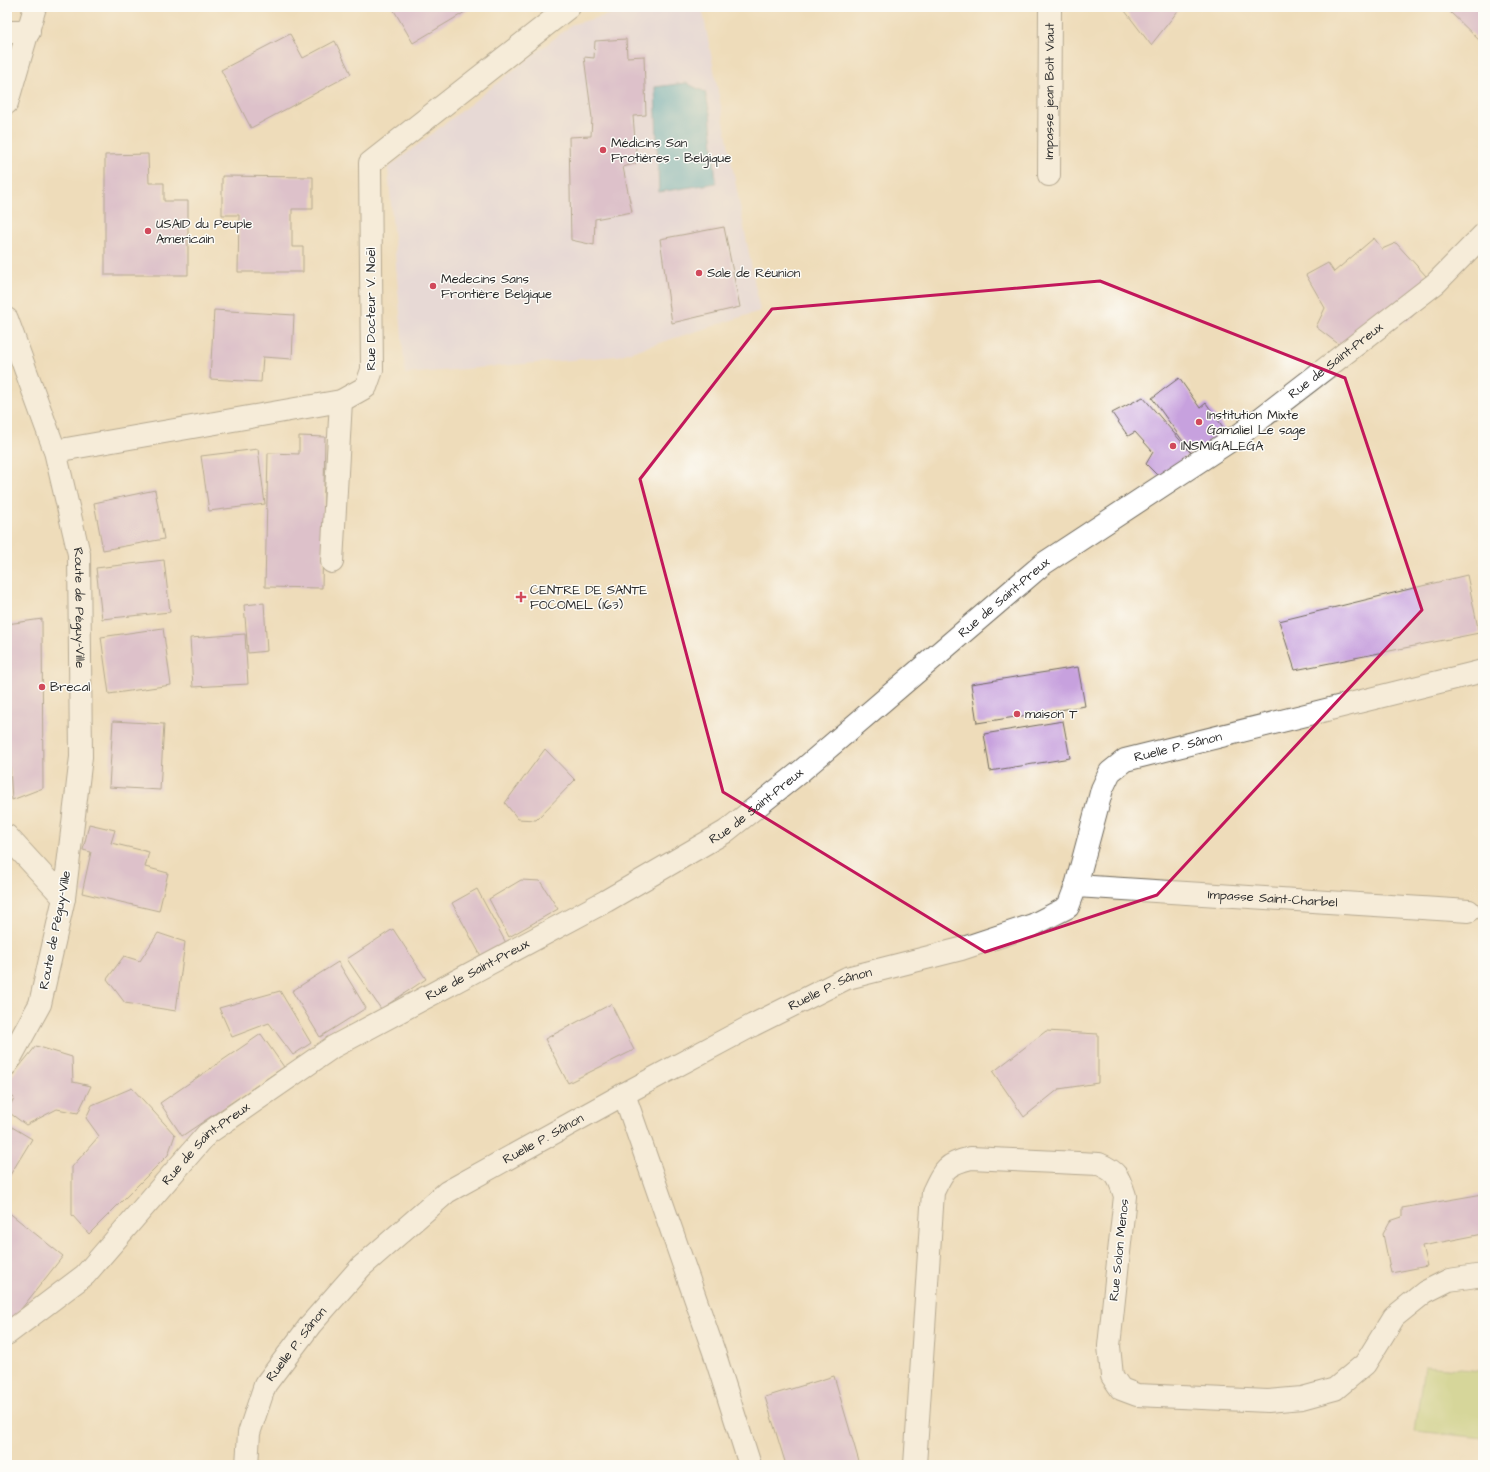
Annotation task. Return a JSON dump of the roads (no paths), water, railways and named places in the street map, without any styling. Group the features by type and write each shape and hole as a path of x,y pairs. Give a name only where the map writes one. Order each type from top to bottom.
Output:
{"street":[{"path":"7,103 29,32 35,7"},
{"name":"Rue Docteur V. Noël","path":"54,451 341,401 366,387 372,370 370,163 569,7"},
{"name":"Impasse jean Bolt Viaut","path":"1050,7 1050,175"},
{"path":"7,32 29,32"},
{"name":"Rue de Saint-Preux","path":"7,1334 85,1275 207,1134 333,1047 606,901 725,832 800,772 1043,564 1242,433 1436,283 1483,236"},
{"name":"Route de Péguy-Ville","path":"7,318 54,451 79,554 81,757 64,898 40,1004 7,1064"},
{"path":"332,562 341,401"},
{"name":"Ruelle P. Sânon","path":"247,1465 248,1433 265,1385 311,1324 361,1267 447,1192 624,1094 753,1025 847,978 961,949 1033,925 1068,906 1076,886 1102,789 1110,772 1125,760 1483,670"},
{"path":"7,836 64,898"},
{"name":"Impasse Saint-Charbel","path":"1076,886 1469,911"},
{"path":"624,1094 714,1352 750,1465"},
{"name":"Rue Solon Menos","path":"915,1465 933,1192 944,1169 954,1162 971,1158 1099,1164 1109,1168 1119,1176 1125,1196 1108,1346 1112,1376 1121,1389 1137,1395 1268,1401 1302,1398 1335,1389 1365,1364 1394,1317 1425,1292 1449,1280 1483,1275"}],"water":[{"path":"686,83 705,92 710,113 716,183 659,192 655,87"}],"place":[{"name":"Médicins San Frotières - Belgique","path":"603,150"},
{"name":"USAID du Peuple Americain","path":"148,231"},
{"name":"Sale de Réunion","path":"699,273"},
{"name":"Medecins Sans Frontière Belgique","path":"433,286"},
{"name":"Institution Mixte Gamaliel Le sage","path":"1199,422"},
{"name":"INSMIGALEGA","path":"1173,446"},
{"name":"CENTRE DE SANTE FOCOMEL (163)","path":"521,597"},
{"name":"Brecal","path":"42,687"},
{"name":"maison T","path":"1017,714"}]}
